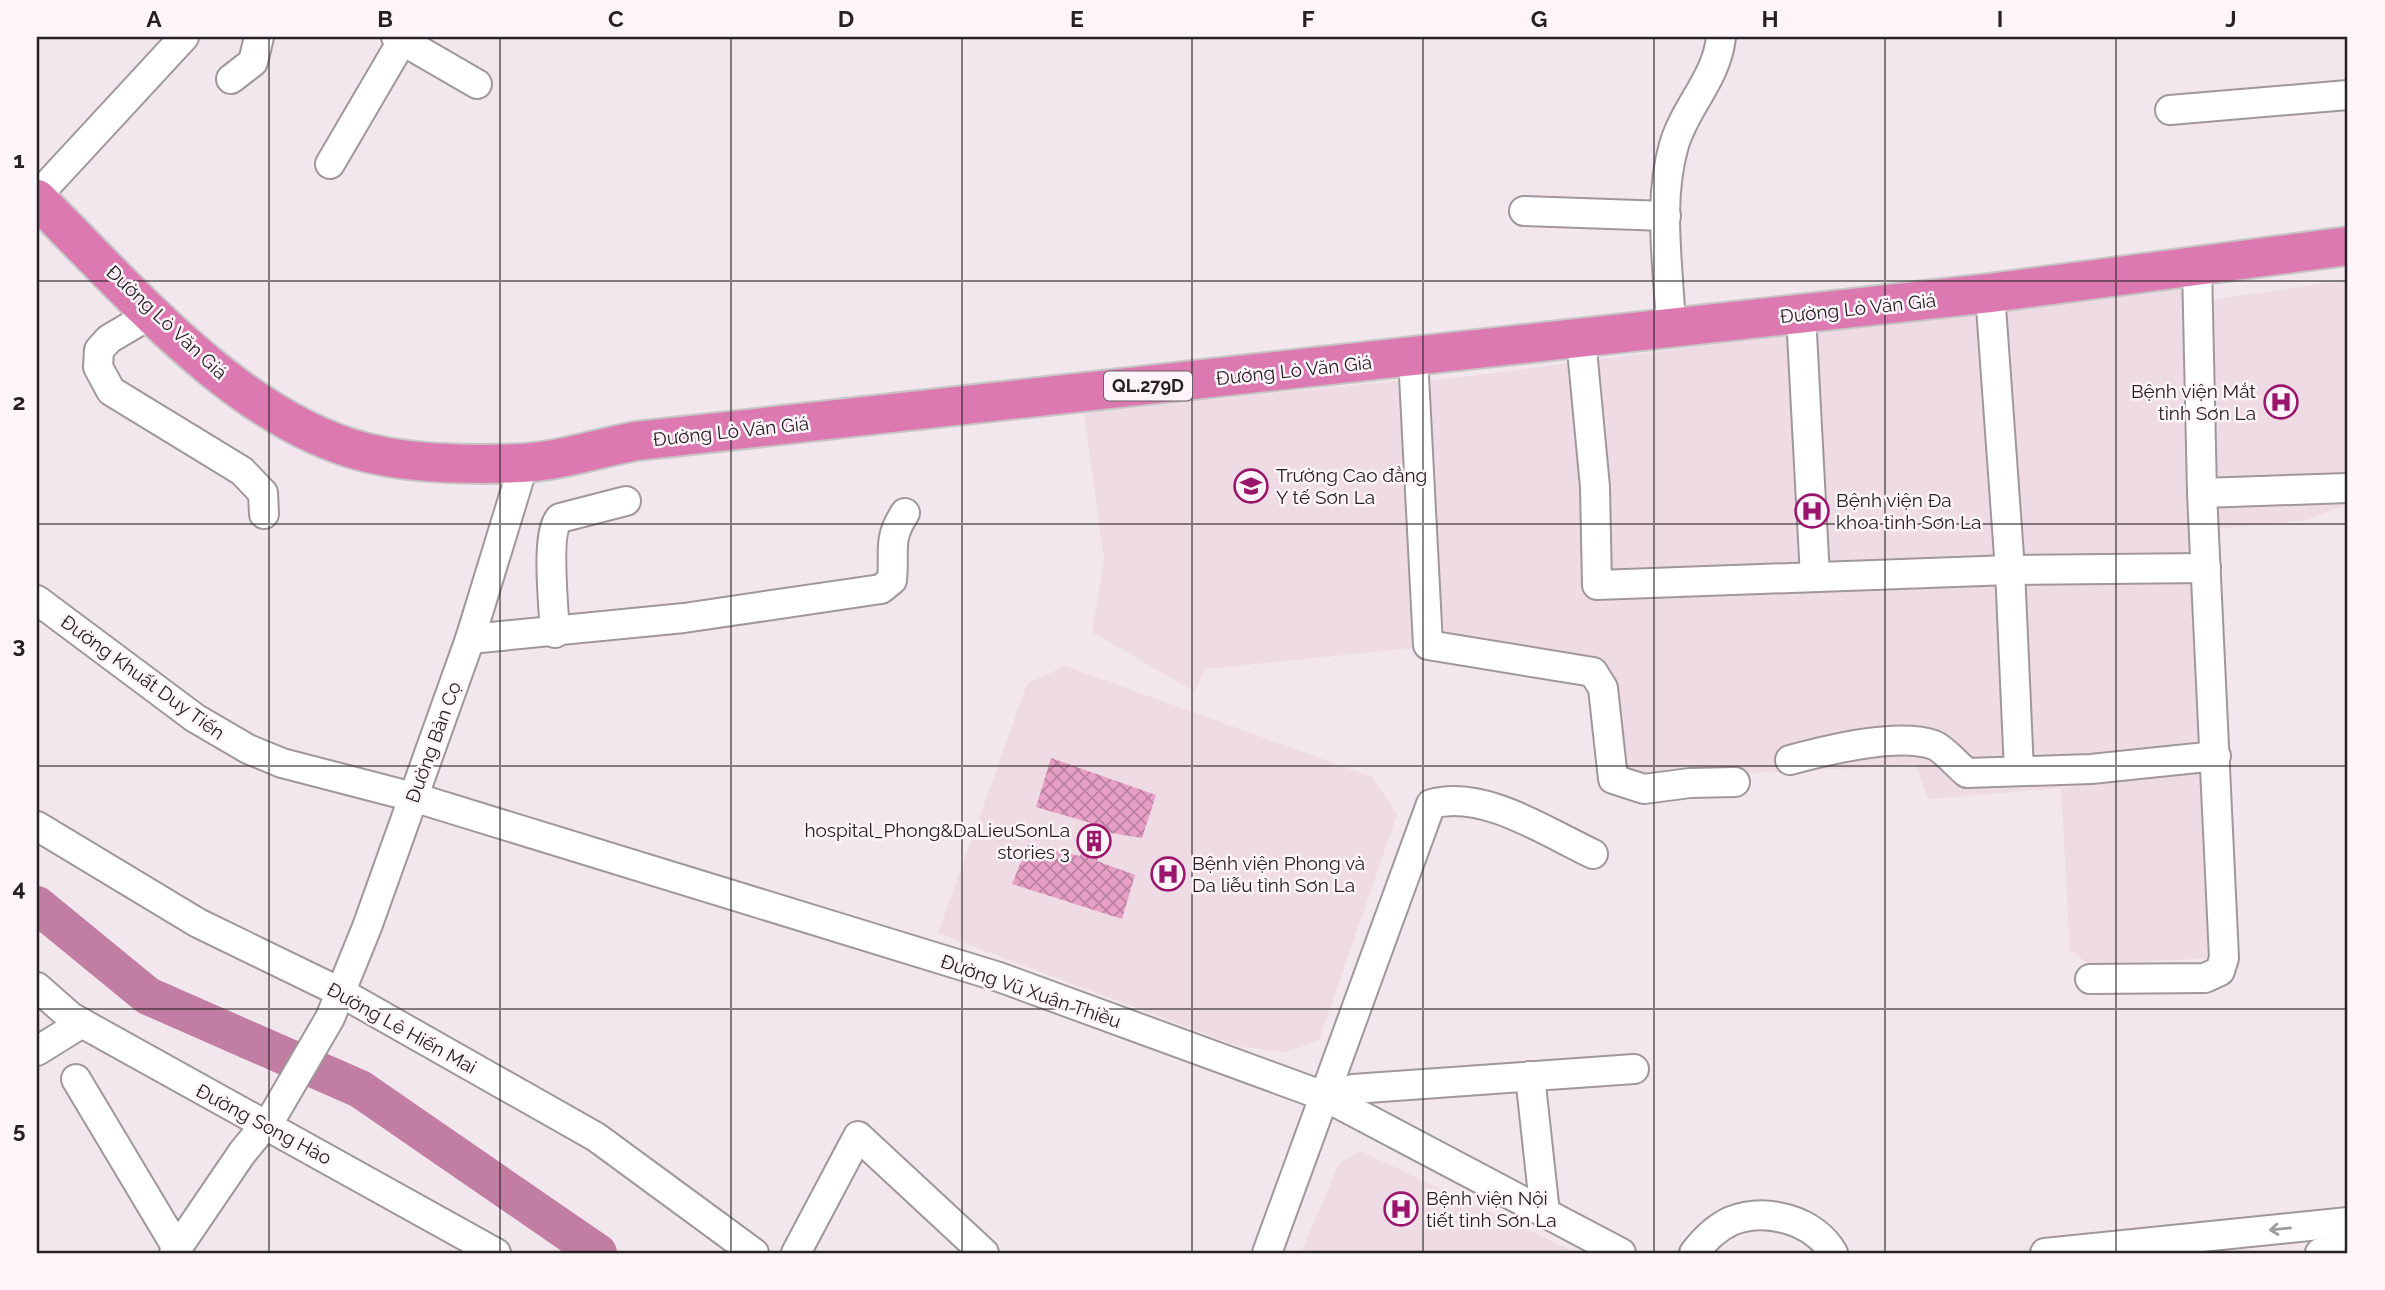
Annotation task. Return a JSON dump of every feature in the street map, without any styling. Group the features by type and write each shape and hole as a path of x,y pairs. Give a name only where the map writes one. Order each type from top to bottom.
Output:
{"highway":[{"name":"Đường Lò Văn Giá","path":"37,197 153,313 211,366 252,397 304,430 365,452 439,461 524,463 636,441 1801,315 2348,246"}],"street":[{"path":"37,197 184,37"},
{"path":"231,79 253,62 259,37"},
{"path":"1671,329 1667,181 1679,129 1714,65 1721,37"},
{"path":"330,164 399,39 477,84"},
{"path":"2170,110 2348,95"},
{"path":"1524,211 1666,216"},
{"path":"2090,979 2205,978 2220,971 2224,958 2202,493 2197,266"},
{"path":"1990,293 2010,570 2019,771"},
{"path":"153,313 109,339 99,351 98,368 111,391 242,471 263,492 264,514"},
{"path":"1801,315 1815,577"},
{"path":"1581,339 1595,487 1597,585 2010,570 2206,568"},
{"path":"1413,357 1428,645 1593,671 1603,688 1614,779 1644,789 1690,783 1735,782"},
{"name":"Đường Bản Cọ","path":"269,1120 335,1005 367,927 470,639 524,463"},
{"path":"2202,493 2348,488"},
{"path":"555,633 552,546 555,523 565,516 626,501"},
{"path":"470,639 555,633 684,618 881,589 892,580 894,528 905,513"},
{"name":"Đường Khuất Duy Tiến","path":"37,600 195,718 239,745 282,763 413,797"},
{"path":"1790,760 1846,746 1891,742 1936,745 1967,773 2091,769 2216,756"},
{"name":"Đường Vũ Xuân Thiều","path":"413,797 999,977 1324,1096 1621,1253"},
{"path":"1267,1253 1431,804 1445,800 1472,800 1593,854"},
{"name":"Đường Lê Hiến Mai","path":"37,826 335,1005 596,1137 754,1253"},
{"name":"Đường Song Hào","path":"37,987 82,1023 269,1120 475,1249"},
{"path":"37,1051 82,1023"},
{"path":"1324,1096 1353,1089 1634,1069"},
{"path":"1530,1076 1545,1213"},
{"path":"76,1079 176,1251 242,1153 269,1120"},
{"path":"796,1253 858,1136 984,1253"},
{"path":"1694,1253 1708,1236 1731,1221 1758,1215 1786,1218 1811,1230 1833,1253"},
{"path":"2045,1253 2348,1222"},
{"path":"2320,1253 2348,1250"}],"shaded area":[{"name":"Bệnh viện Mắt tỉnh Sơn La","path":"2348,280 2348,504 2307,520 2215,529 2212,300"},
{"name":"Bệnh viện Đa khoa tỉnh Sơn La","path":"2187,284 2211,958 2090,965 2070,950 2061,788 1928,799 1916,765 1647,778 1625,771 1615,748 1607,667 1434,640 1422,382"},
{"name":"Trường Cao đẳng Y tế Sơn La","path":"1404,380 1413,648 1205,669 1195,692 1092,632 1104,559 1084,413"},
{"name":"Bệnh viện Phong và Da liễu tỉnh Sơn La","path":"1065,666 1372,777 1397,815 1319,1040 1286,1052 1240,1047 938,933 1027,684"},
{"name":"Bệnh viện Nội tiết tỉnh Sơn La","path":"1360,1151 1577,1253 1301,1253 1339,1164"}],"building":[{"name":"hospital_Phong&DaLieuSonLa stories 3","path":"1051,758 1156,795 1142,838 1105,832 1097,861 1135,875 1122,919 1012,884 1028,845 1080,856 1091,823 1036,807"}],"waterway":[{"path":"37,905 148,996 360,1089 598,1253"}],"place":[{"name":"Bệnh viện Mắt tỉnh Sơn La","path":"2281,402"},
{"name":"Trường Cao đẳng Y tế Sơn La","path":"1251,486"},
{"name":"Bệnh viện Đa khoa tỉnh Sơn La","path":"1812,511"},
{"name":"hospital_Phong&DaLieuSonLa stories 3","path":"1094,841"},
{"name":"Bệnh viện Phong và Da liễu tỉnh Sơn La","path":"1168,874"},
{"name":"Bệnh viện Nội tiết tỉnh Sơn La","path":"1401,1209"}]}
